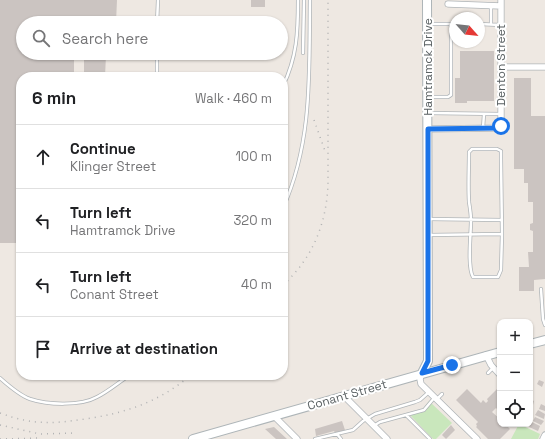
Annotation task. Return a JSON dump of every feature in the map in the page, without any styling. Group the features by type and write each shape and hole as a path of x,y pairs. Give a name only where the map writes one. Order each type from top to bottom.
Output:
{"street":[{"name":"Hamtramck Drive","path":"422,373 428,361 427,0"},
{"path":"448,4 491,6 501,3"},
{"name":"Denton Street","path":"483,129 498,128 502,122 501,3"},
{"path":"501,67 545,67"},
{"path":"428,129 483,129"},
{"path":"533,343 545,340"},
{"name":"Conant Street","path":"193,439 497,353"},
{"path":"486,355 497,372"},
{"path":"422,373 420,379 421,384 477,439"},
{"path":"344,396 387,439"},
{"path":"274,416 297,439"},
{"path":"543,439 545,435"}],"lane":[{"path":"157,16 158,0"},
{"path":"288,74 296,47 298,0"},
{"path":"303,54 304,0"},
{"path":"288,195 296,174 306,131 310,0"},
{"path":"491,6 491,24"},
{"path":"428,24 449,24"},
{"path":"485,24 501,25"},
{"path":"428,97 448,97 451,94 451,48"},
{"path":"157,60 157,72"},
{"path":"428,113 502,114"},
{"path":"483,129 484,114"},
{"path":"472,149 496,149 501,151 502,270 498,277 473,277 471,274 471,220 469,202 469,152 472,149"},
{"path":"428,219 502,220"},
{"path":"428,235 502,234"},
{"path":"541,288 543,319 545,325"},
{"path":"488,373 493,368"},
{"path":"0,378 14,390 31,399 51,403 77,404 96,398 123,380"},
{"path":"315,439 353,430 363,421 380,411 415,402 429,392"},
{"path":"374,426 380,422 424,410 442,394"},
{"path":"406,415 430,439"},
{"path":"336,434 341,439"}],"green space":[{"path":"429,401 452,423 436,439 433,439 410,415 423,409"},
{"path":"517,427 525,427 540,434 538,439 511,439"}],"building":[{"path":"0,0 117,0 116,16 16,16 16,60 74,60 74,72 16,72 16,243 0,243"},
{"path":"251,0 265,0 265,7 251,7"},
{"path":"460,51 494,51 494,101 467,101 467,103 455,103 455,78 460,78"},
{"path":"84,60 106,60 105,72 84,72"},
{"path":"514,78 531,78 531,116 545,116 545,279 534,280 534,291 519,291 519,267 529,267 528,252 533,252 533,231 530,230 530,224 533,223 533,202 528,202 528,183 524,183 524,169 514,169"},
{"path":"539,380 544,382 542,387 537,384"},
{"path":"467,389 481,403 483,400 486,403 488,401 487,399 497,389 497,409 496,408 492,412 497,416 497,427 508,427 510,429 500,439 488,439 476,427 478,422 456,400"},
{"path":"541,404 545,406 545,411 539,409"},
{"path":"538,410 545,414 544,419 535,415"},
{"path":"535,417 544,421 541,425 533,421"},
{"path":"342,421 345,430 336,434 334,431 316,436 315,429"},
{"path":"533,422 540,426 538,431 529,427 533,427"},
{"path":"451,425 455,430 446,439 442,435"},
{"path":"274,427 287,439 276,439 265,429"}],"railway":[{"path":"288,280 303,263 310,251 325,212 328,183 328,0"},
{"path":"314,120 325,151"},
{"path":"0,413 22,420 42,422 62,422 85,419 128,410 141,405 167,392 184,380"},
{"path":"0,425 40,434 76,433"},
{"path":"0,439 41,438"}],"route":[{"path":"452,365 422,373 428,361 428,129 453,130 498,128 501,126"}]}
